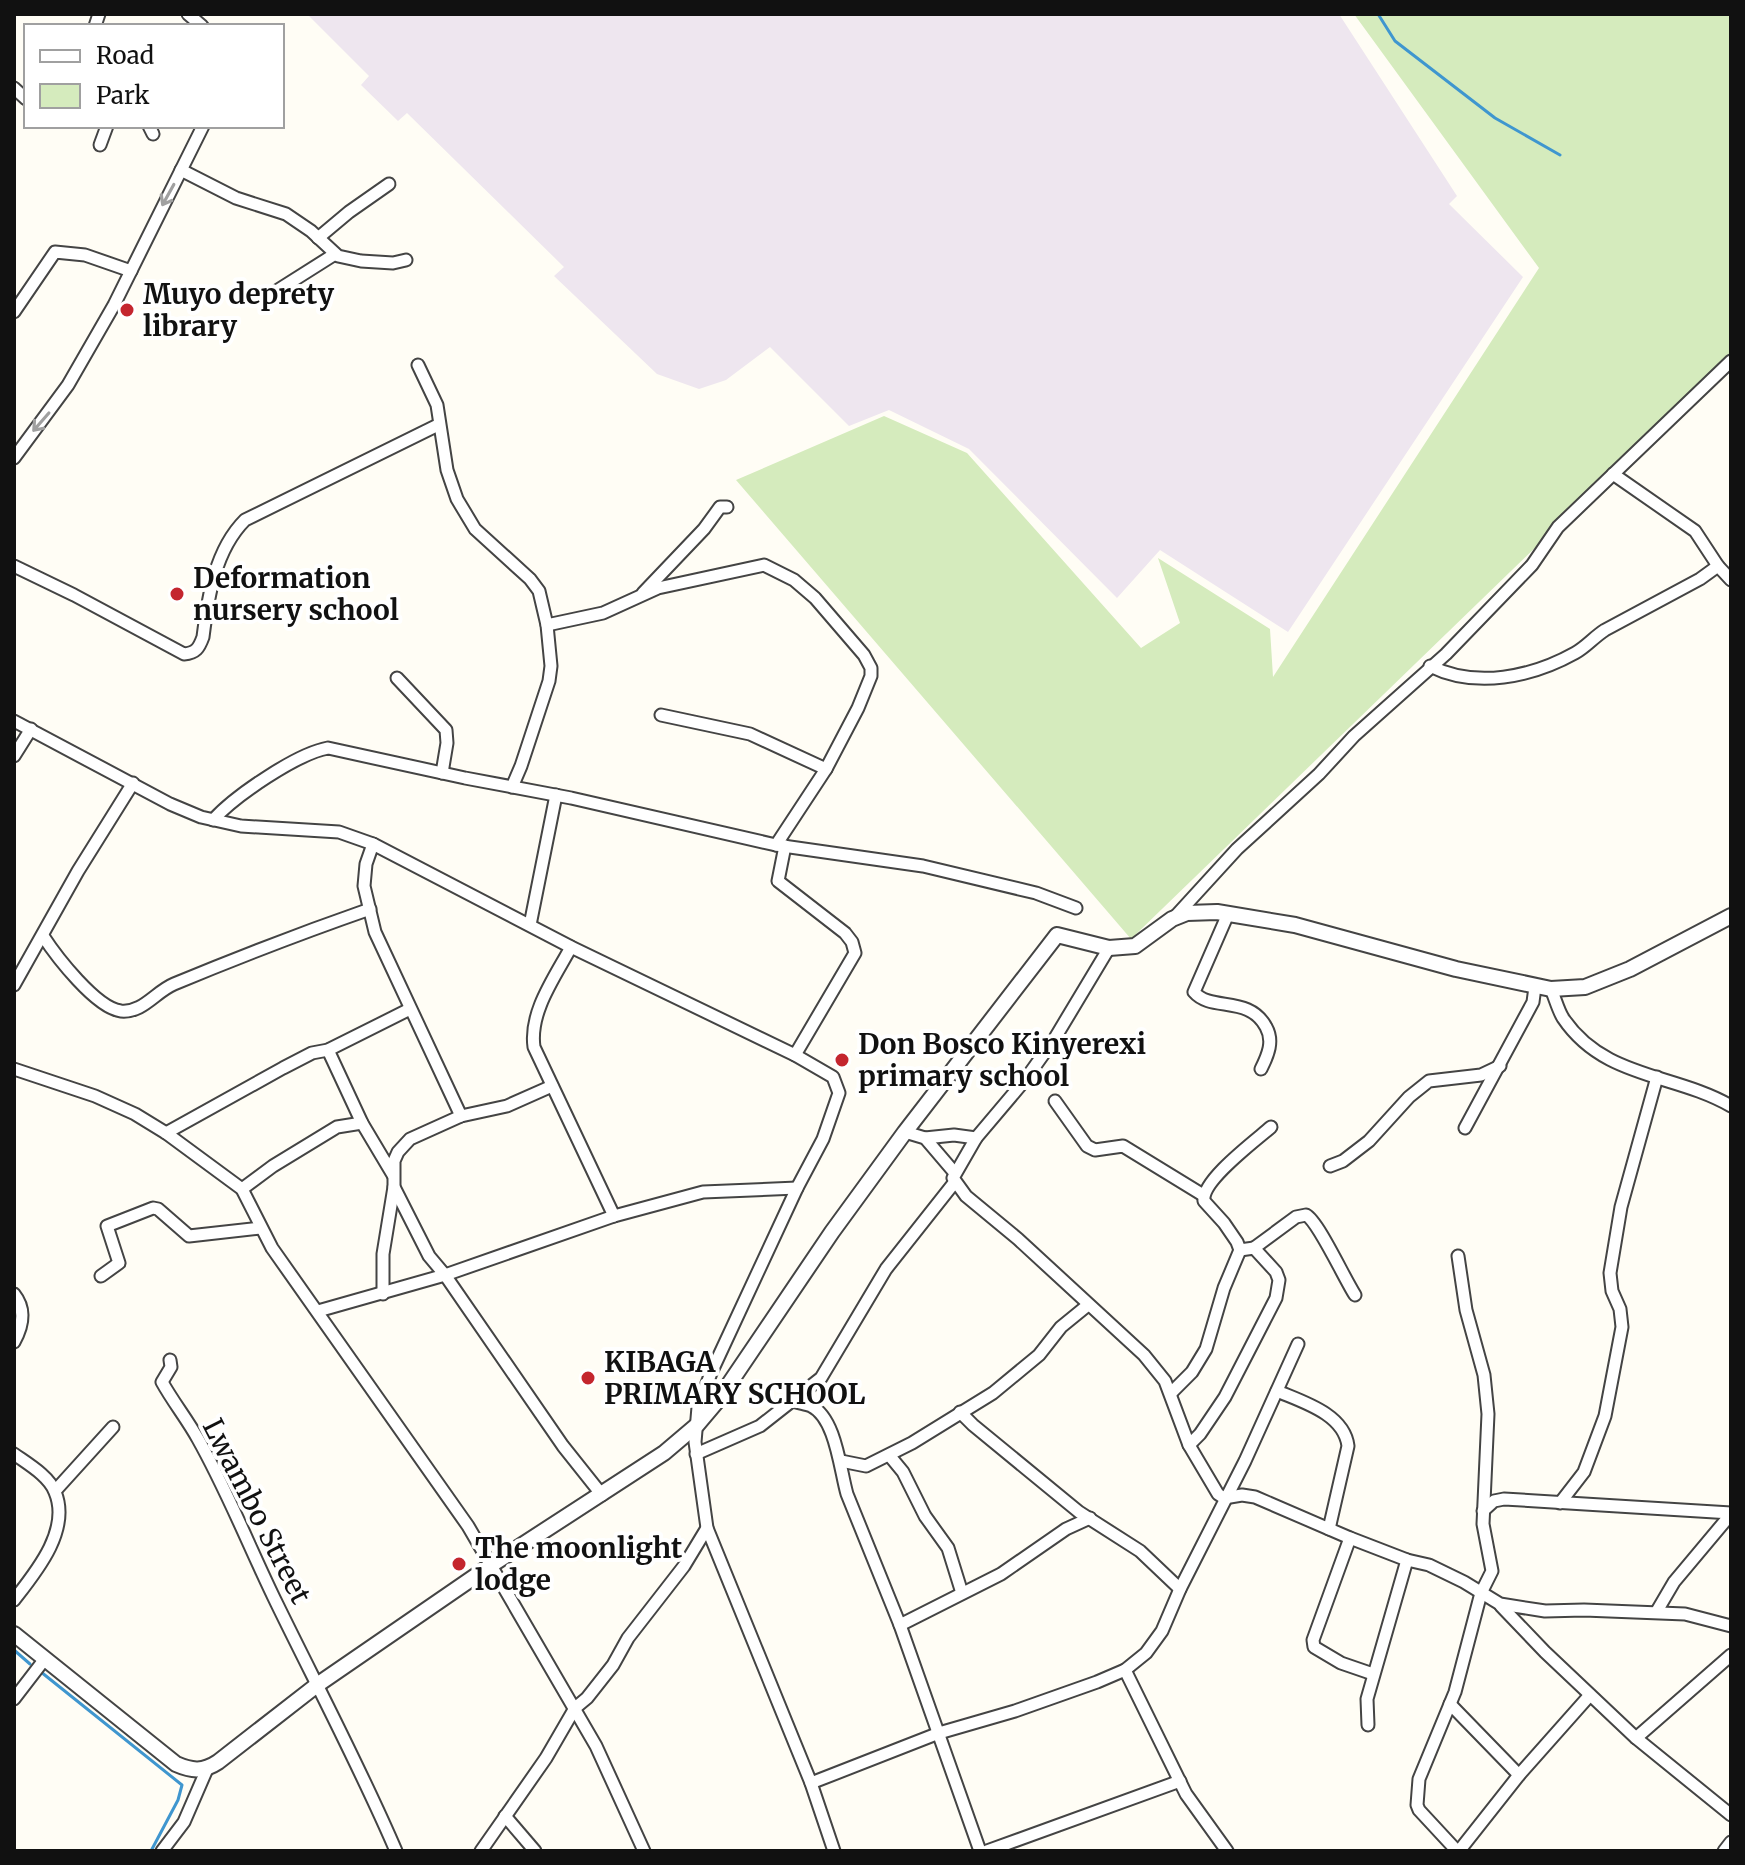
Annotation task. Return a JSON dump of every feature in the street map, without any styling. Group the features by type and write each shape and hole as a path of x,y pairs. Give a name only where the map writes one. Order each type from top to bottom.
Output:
{"street":[{"path":"100,145 106,128"},
{"path":"14,458 68,385 131,271 202,128"},
{"path":"181,170 236,198 286,214 335,254 361,261 393,263 406,260"},
{"path":"318,238 389,184"},
{"path":"14,312 55,252 85,255 131,271"},
{"path":"267,297 335,254"},
{"path":"162,1851 184,1822 207,1769 317,1685 493,1564 664,1453 697,1425 719,1399 832,1232 905,1132 1055,937 1061,935 1109,948 1135,946 1172,919 1237,849 1446,654 1528,570 1558,527 1731,361"},
{"path":"418,365 437,405 450,483 457,499 475,529 535,585 547,625 551,666 549,681 512,787"},
{"path":"14,566 184,654 192,653 199,649 203,637 218,563 241,523 438,425"},
{"path":"1613,474 1695,531 1731,580"},
{"path":"547,625 603,613 643,593 704,529 720,507 727,507"},
{"path":"643,593 765,565 794,580 815,598 864,655 871,670 869,684 826,769 781,846 778,881 845,933 855,953 795,1055"},
{"path":"1430,666 1440,671 1482,678 1523,675 1551,666 1584,647 1590,639 1605,630 1700,579 1718,566"},
{"path":"397,678 446,730 442,773"},
{"path":"661,715 750,734 826,769"},
{"path":"14,721 170,804 213,820 241,826 339,832 373,844 571,947 795,1055 833,1077 839,1093 823,1139 797,1188 698,1407 696,1454 707,1528 811,1783 834,1851"},
{"path":"14,756 31,729"},
{"path":"213,820 228,803 274,774 323,749 556,795 781,846 923,866 1036,893 1076,908"},
{"path":"14,985 78,871 133,783"},
{"path":"530,925 556,795"},
{"path":"373,844 366,864 364,886 375,932 461,1116"},
{"path":"43,936 62,964 108,1006 118,1011 136,1011 167,987 370,909"},
{"path":"1172,919 1201,912 1295,925 1456,969 1551,989 1585,987 1630,969 1731,916"},
{"path":"1228,914 1194,992 1203,998 1247,1008 1264,1023 1269,1033 1269,1051 1261,1069"},
{"path":"571,947 541,1004 532,1033 534,1047 614,1216"},
{"path":"696,1454 760,1426 821,1378 886,1269 954,1178 976,1138 1025,1080 1055,1038 1109,948"},
{"path":"1465,1128 1533,1002 1535,987"},
{"path":"1551,989 1562,1017 1590,1048 1610,1062 1713,1096 1731,1106"},
{"path":"166,1133 312,1053 328,1050 410,1009"},
{"path":"328,1050 429,1256 563,1446 602,1495"},
{"path":"1330,1166 1343,1161 1369,1141 1409,1097 1429,1081 1481,1075 1500,1066"},
{"path":"14,1069 95,1096 135,1114 242,1189 260,1228 493,1564 596,1746 644,1851"},
{"path":"1560,1503 1584,1472 1605,1416 1622,1327 1610,1273 1621,1207 1657,1077"},
{"path":"383,1294 383,1254 394,1161 403,1145 461,1116 507,1106 552,1086"},
{"path":"1055,1101 1087,1146 1095,1150 1123,1146 1203,1195"},
{"path":"242,1189 337,1127 362,1123"},
{"path":"1171,1393 1192,1372 1206,1349 1224,1288 1240,1250 1204,1201 1206,1187 1271,1127"},
{"path":"905,1132 925,1138 954,1135 976,1138"},
{"path":"925,1138 954,1178 1144,1355 1165,1381 1189,1445 1211,1486 1224,1498"},
{"path":"318,1311 445,1275 614,1216 703,1192 797,1188"},
{"path":"101,1276 119,1263 107,1226 153,1208 189,1236 260,1228"},
{"path":"1240,1250 1254,1248 1296,1217 1306,1215 1320,1230 1355,1295"},
{"path":"1189,1445 1200,1434 1231,1386 1279,1288 1276,1272 1254,1248"},
{"path":"1458,1256 1466,1310 1484,1375 1488,1414 1483,1524 1492,1571 1481,1593 1450,1704 1419,1779 1417,1805 1425,1817 1458,1851 1519,1775 1590,1695"},
{"path":"14,1294 19,1300 22,1317 21,1330 14,1342"},
{"path":"841,1461 866,1466 993,1393 1039,1355 1061,1327 1088,1305"},
{"path":"811,1783 939,1733 1015,1711 1125,1670 1146,1653 1162,1631 1298,1344"},
{"name":"Lwambo Street","path":"170,1360 171,1367 162,1382 209,1459 317,1685"},
{"path":"1277,1391 1324,1412 1346,1435 1348,1446 1329,1529"},
{"path":"793,1401 811,1406 826,1421 841,1461 847,1494 900,1625 980,1851"},
{"path":"960,1412 1079,1512 1140,1551 1180,1589"},
{"path":"55,1491 113,1427"},
{"path":"14,1454 38,1472 55,1491 58,1515 55,1536 32,1577 14,1600"},
{"path":"889,1455 903,1472 925,1516 948,1548 962,1593"},
{"path":"1224,1498 1242,1495 1255,1497 1350,1538 1429,1565 1500,1604 1636,1738 1731,1815"},
{"path":"1483,1511 1494,1501 1504,1499 1731,1513"},
{"path":"1657,1611 1674,1582 1731,1513"},
{"path":"900,1625 1001,1574 1066,1529 1090,1518"},
{"path":"481,1851 546,1758 575,1708 613,1665 628,1638 684,1566 707,1528"},
{"path":"1350,1538 1313,1640 1314,1647 1341,1663 1373,1674"},
{"path":"1368,1725 1367,1699 1407,1560"},
{"path":"1500,1604 1545,1611 1657,1611 1685,1614 1731,1626"},
{"path":"14,1634 176,1764 190,1770 207,1769"},
{"path":"1636,1738 1731,1655"},
{"path":"14,1699 44,1660"},
{"path":"1125,1670 1180,1781 1203,1820 1227,1851"},
{"path":"317,1685 371,1791 396,1851"},
{"path":"1450,1704 1519,1775"},
{"path":"987,1851 1180,1781"},
{"path":"505,1816 535,1851"},
{"path":"1724,1851 1731,1842"}],"shaded area":[{"path":"307,14 1339,14 1457,196 1449,204 1523,277 1288,632 1160,550 1117,598 969,449 889,410 849,426 770,347 726,380 699,389 657,374 554,276 564,267 407,113 398,121 361,85 369,76"}],"green space":[{"path":"1354,14 1731,14 1731,358 1131,939 736,480 884,416 967,453 1141,648 1180,623 1158,558 1270,629 1273,677 1539,268"}],"waterway":[{"path":"1378,14 1395,41 1495,118 1560,155"},
{"path":"14,1650 30,1664"},
{"path":"41,1672 182,1785 178,1800 151,1851"}],"place":[{"name":"Muyo deprety library","path":"127,310"},
{"name":"Deformation nursery school","path":"177,594"},
{"name":"Don Bosco Kinyerexi primary school","path":"842,1060"},
{"name":"KIBAGA PRIMARY SCHOOL","path":"588,1378"},
{"name":"The moonlight lodge","path":"459,1564"}]}
